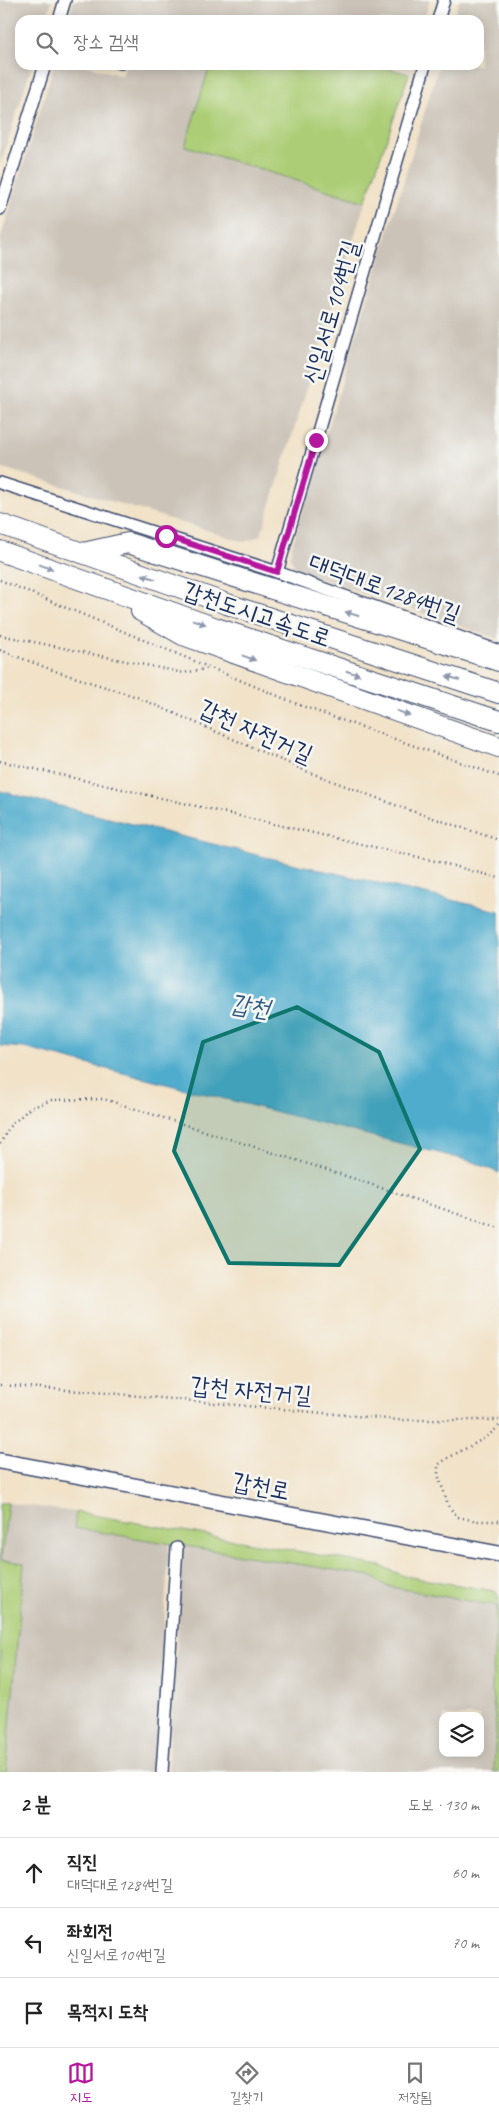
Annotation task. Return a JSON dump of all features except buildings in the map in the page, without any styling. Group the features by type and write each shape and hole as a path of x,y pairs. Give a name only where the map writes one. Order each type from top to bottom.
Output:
{"highway":[{"name":"갑천도시고속도로","path":"0,524 227,604 499,693"},
{"path":"83,554 128,543 499,661"},
{"name":"갑천도시고속도로","path":"0,550 216,628 499,720"},
{"path":"96,585 183,635 499,747"}],"main road":[{"name":"갑천로","path":"7,1462 499,1554"}],"street":[{"path":"60,15 65,0"},
{"path":"440,15 444,0"},
{"path":"0,209 43,70"},
{"name":"신일서로104번길","path":"277,572 424,70"},
{"name":"대덕대로1284번길","path":"0,483 277,572 499,651"},
{"path":"162,1772 177,1548"}],"path":[{"path":"0,580 302,706 499,776"},
{"path":"0,636 184,673 210,668"},
{"name":"갑천 자전거길","path":"0,650 80,680 137,697 315,774 406,809 499,840"},
{"path":"0,761 434,861 499,878"},
{"path":"0,1144 9,1127 30,1108 52,1100 104,1099 349,1177 499,1228"},
{"name":"갑천 자전거길","path":"0,1386 107,1393 399,1420 499,1420"},
{"path":"499,1426 483,1439 438,1465 438,1475 449,1507 458,1517 476,1521 499,1521"}],"highlighted area":[{"path":"297,1007 379,1052 420,1149 339,1265 229,1263 174,1151 203,1042"}],"shaded area":[{"path":"0,0 52,0 48,15 15,15 15,70 30,70 0,165"},
{"path":"74,0 430,0 426,15 70,15"},
{"path":"459,0 499,0 499,639 297,571 289,556 437,70 484,70 484,15 454,15"},
{"path":"52,70 102,70 122,76 124,70 208,70 185,146 365,202 261,535 245,542 0,467 0,240"},
{"path":"8,1503 76,1512 74,1528 169,1544 155,1772 6,1772 18,1629 1,1560"},
{"path":"183,1546 371,1576 386,1586 497,1606 492,1690 496,1727 494,1772 168,1772"}],"green space":[{"path":"208,70 395,70 409,74 365,202 185,146"},
{"path":"0,1503 8,1503 1,1560 24,1563 6,1772 0,1772"},
{"path":"76,1512 381,1566 404,1576 495,1591 499,1597 499,1772 494,1772 496,1727 492,1690 497,1606 386,1586 371,1576 74,1528"}],"water":[{"name":"갑천","path":"0,791 261,856 499,911 499,1173 474,1162 24,1048 0,1046"}],"route":[{"path":"166,536 277,572 316,440"}]}
